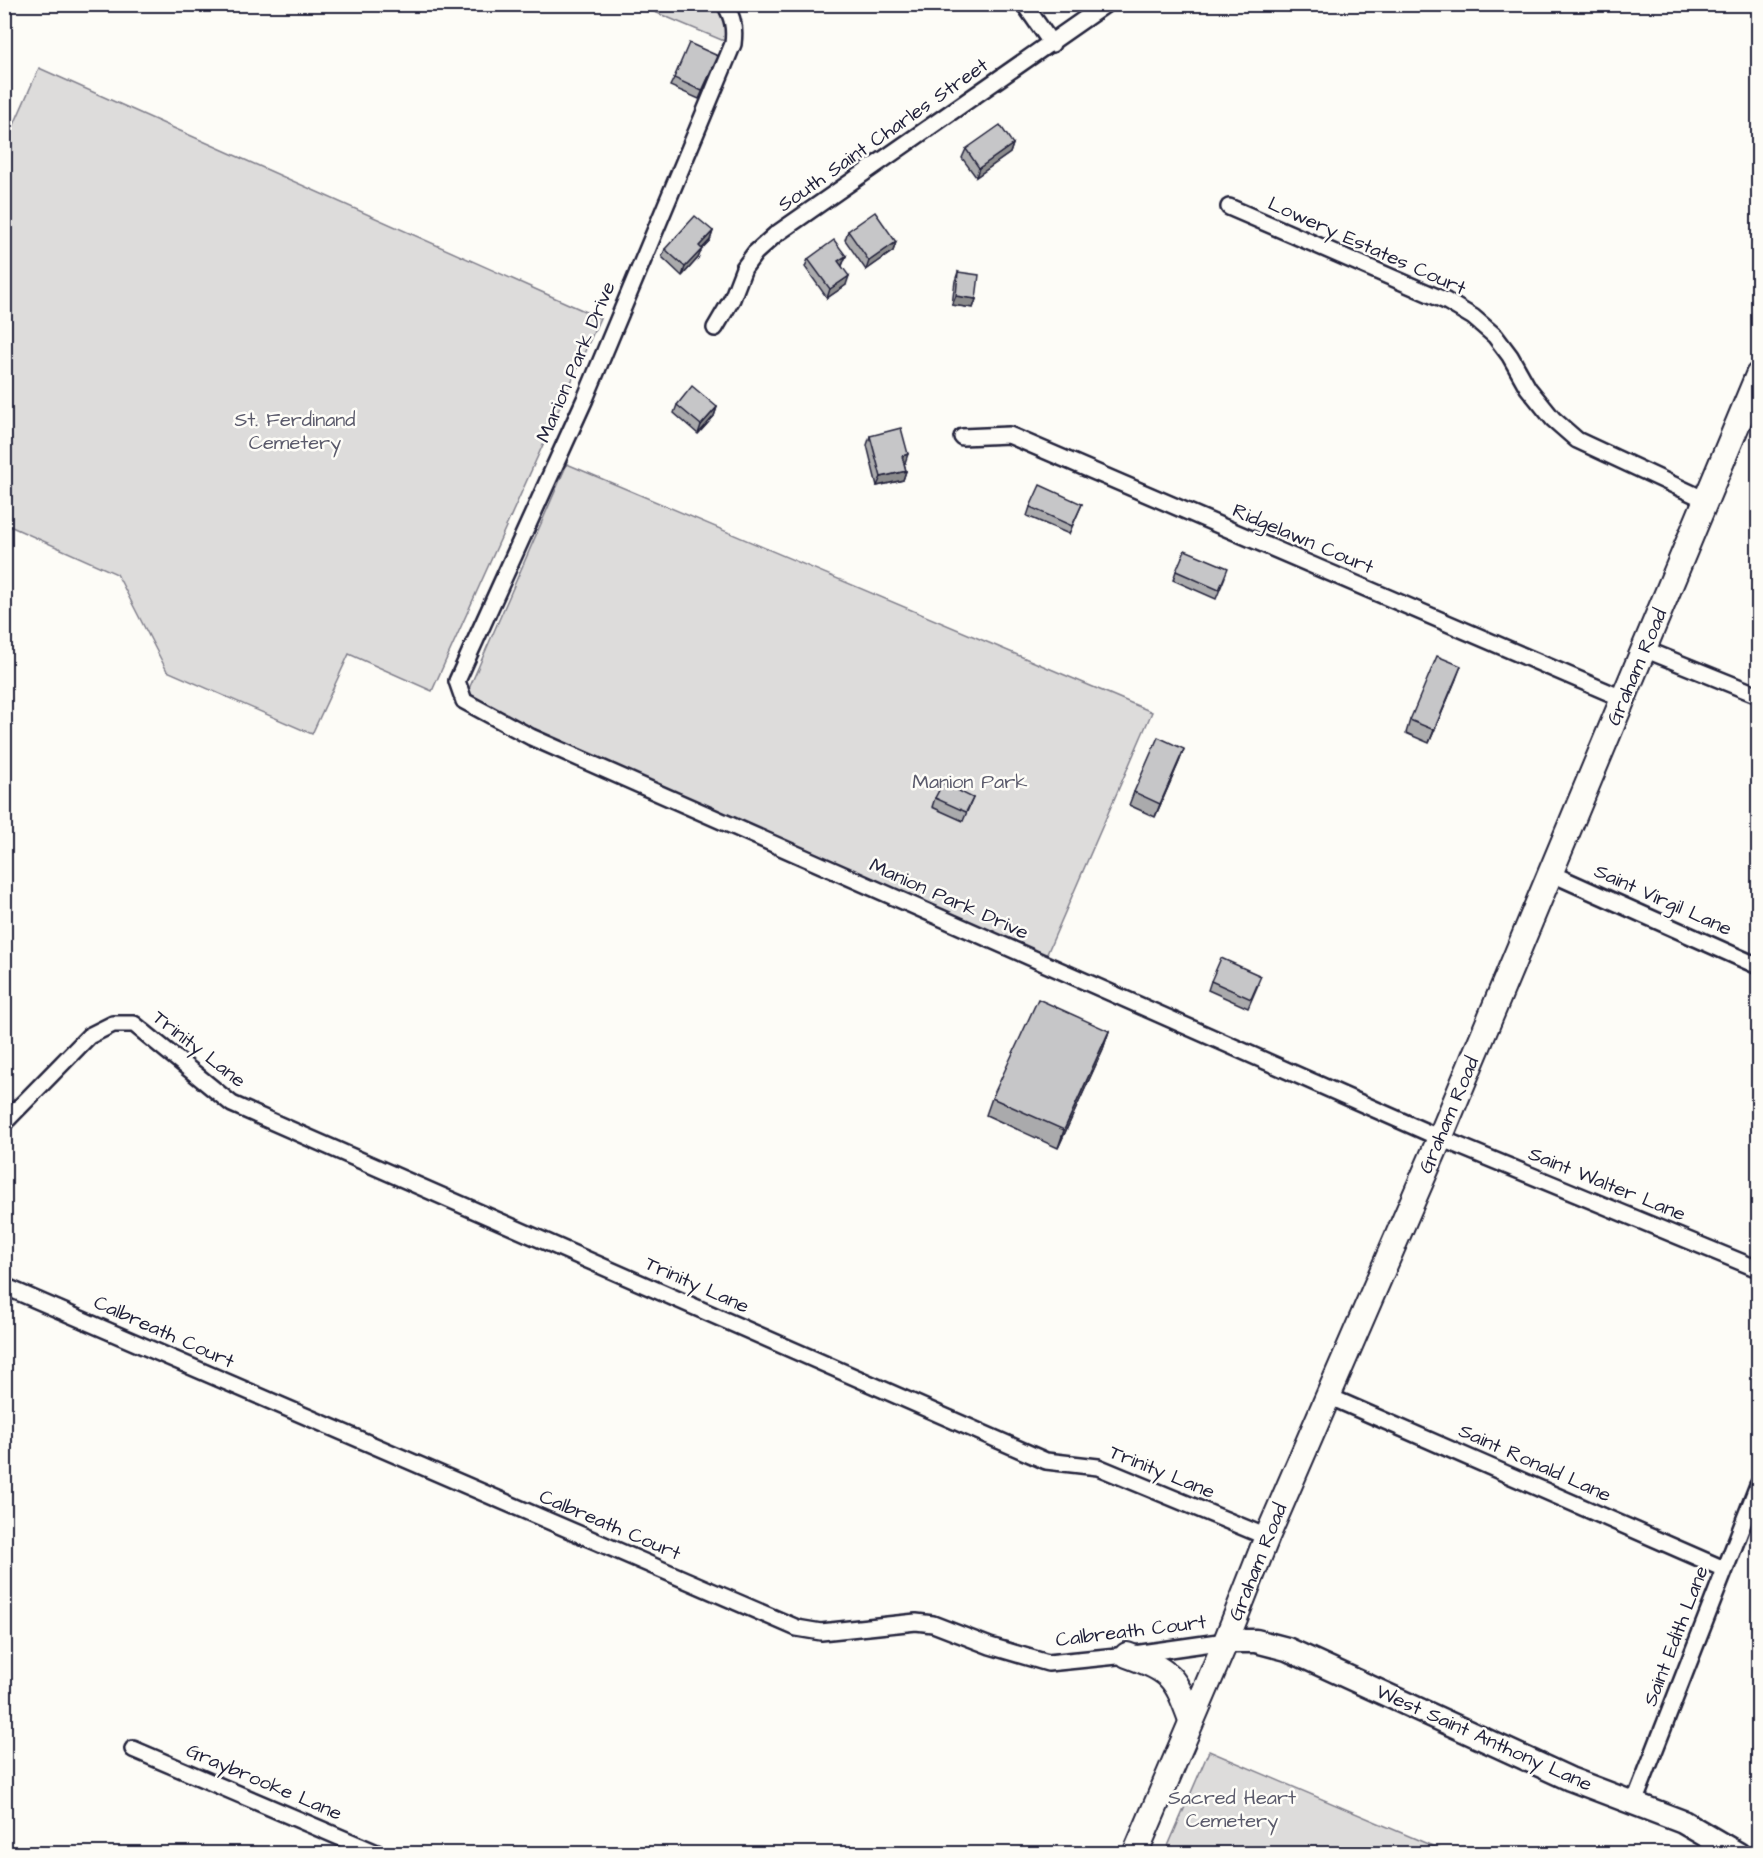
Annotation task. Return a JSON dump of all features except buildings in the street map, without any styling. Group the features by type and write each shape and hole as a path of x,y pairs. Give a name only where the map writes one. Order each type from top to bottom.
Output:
{"main road":[{"name":"Graham Road","path":"1135,1854 1226,1641 1267,1537 1440,1138 1758,375"},
{"path":"1127,1655 1157,1666 1171,1677 1178,1686 1191,1720"}],"street":[{"name":"Marion Park Drive","path":"457,681 585,399 733,44 735,33 732,18 725,4"},
{"path":"1024,4 1052,44"},
{"name":"South Saint Charles Street","path":"715,328 732,299 744,268 755,253 775,234 1052,44 1106,4"},
{"name":"Lowery Estates Court","path":"1229,207 1446,301 1473,317 1495,336 1510,356 1528,388 1553,419 1577,440 1706,500"},
{"name":"Ridgelawn Court","path":"962,437 1009,435 1624,699"},
{"path":"1644,649 1758,694"},
{"name":"Manion Park Drive","path":"457,681 464,701 531,737 1440,1138"},
{"name":"Saint Virgil Lane","path":"1550,873 1758,966"},
{"name":"Trinity Lane","path":"4,1123 89,1036 113,1024 134,1024 232,1104 1046,1461 1098,1467 1267,1537"},
{"name":"Saint Walter Lane","path":"1440,1138 1758,1269"},
{"name":"Calbreath Court","path":"4,1286 797,1628 821,1632 916,1622 933,1624 990,1646 1048,1663 1226,1641"},
{"name":"Saint Ronald Lane","path":"1328,1396 1724,1569"},
{"name":"Saint Edith Lane","path":"1634,1803 1758,1485"},
{"name":"West Saint Anthony Lane","path":"1226,1641 1256,1641 1287,1649 1570,1779 1683,1822 1737,1854"},
{"name":"Graybrooke Lane","path":"133,1749 380,1854"}],"green space":[{"path":"638,5 725,5 732,18 724,41"},
{"name":"St. Ferdinand Cemetery","path":"39,68 600,318 432,691 349,654 312,734 167,671 117,574 5,524 5,145"},
{"name":"Manion Park","path":"567,464 1152,712 1043,963 461,707"},
{"name":"Sacred Heart Cemetery","path":"1209,1751 1449,1853 1165,1853"}]}
